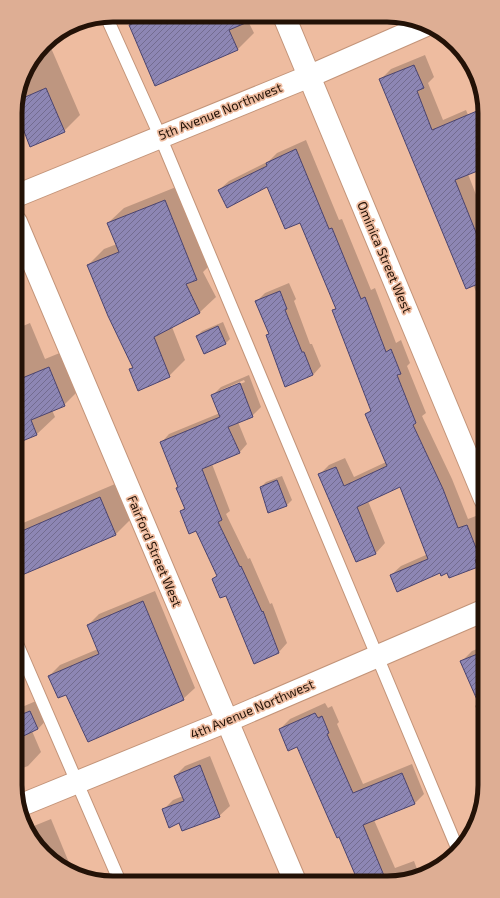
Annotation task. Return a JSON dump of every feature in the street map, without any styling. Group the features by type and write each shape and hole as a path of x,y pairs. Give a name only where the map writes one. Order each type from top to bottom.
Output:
{"street":[{"name":"Ominica Street West","path":"287,22 478,482"},
{"name":"5th Avenue Northwest","path":"22,194 310,76 419,28"},
{"name":"Fairford Street West","path":"22,236 293,876"},
{"name":"4th Avenue Northwest","path":"24,804 227,720 478,613"}],"lane":[{"path":"109,22 160,136 455,844"},
{"path":"22,655 78,781 118,876"}],"building":[{"path":"136,22 248,22 229,30 238,50 155,86 129,25"},
{"path":"414,65 424,88 417,91 432,130 478,111 478,171 455,180 478,238 478,284 466,289 379,79"},
{"path":"46,88 65,132 30,147 22,126 24,98"},
{"path":"296,149 329,229 332,228 361,299 365,297 386,352 391,349 401,374 397,375 416,423 413,425 443,489 458,528 467,525 478,553 478,559 475,560 478,567 449,578 447,573 441,576 440,573 397,592 390,575 428,559 400,487 357,507 376,554 356,562 318,474 336,467 344,486 387,466 365,414 371,411 332,310 336,309 300,223 285,229 267,187 227,208 218,190 267,166 266,163"},
{"path":"165,200 197,280 186,284 200,313 154,337 170,377 138,391 129,369 133,368 108,316 87,265 119,252 107,223"},
{"path":"280,291 287,309 285,310 313,375 285,387 266,335 269,334 255,301"},
{"path":"218,326 226,344 204,354 196,336"},
{"path":"49,367 65,406 31,420 37,435 22,441 22,378"},
{"path":"240,383 253,417 228,427 240,453 202,469 222,520 218,522 240,567 241,566 262,612 263,611 279,653 254,664 226,596 220,598 212,579 217,576 196,531 189,534 180,511 185,509 160,442 220,417 211,395"},
{"path":"277,480 287,506 268,513 260,487"},
{"path":"100,497 116,535 22,575 22,531"},
{"path":"143,601 184,700 88,742 66,695 58,698 48,676 99,654 87,625"},
{"path":"478,654 478,702 460,661"},
{"path":"30,711 38,729 22,737 22,714"},
{"path":"315,713 318,718 322,716 329,733 327,734 353,793 402,773 415,804 363,825 384,876 356,876 339,837 337,838 297,747 288,751 279,729"},
{"path":"200,765 220,817 182,831 179,823 169,828 162,809 184,801 174,776"}]}
